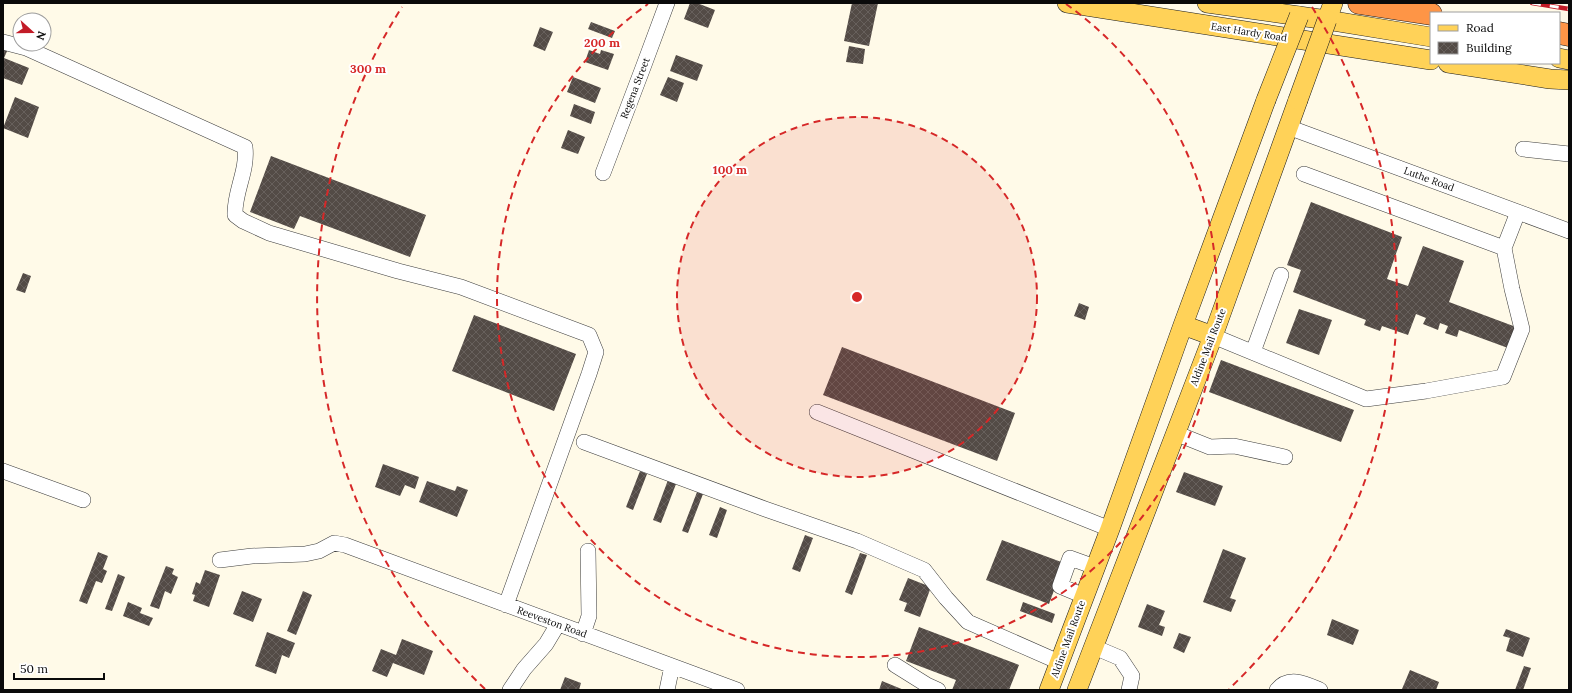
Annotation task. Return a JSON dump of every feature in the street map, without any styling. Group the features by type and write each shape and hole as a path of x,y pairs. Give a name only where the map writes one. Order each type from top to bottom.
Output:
{"highway":[{"path":"1358,3 1430,14"}],"main road":[{"name":"East Hardy Road","path":"1067,3 1430,60"},
{"path":"1207,3 1330,11 1430,37"},
{"name":"Aldine Mail Route","path":"1049,690 1110,529 1266,100 1301,10"},
{"name":"Aldine Mail Route","path":"1077,690 1213,336 1330,11"},
{"path":"1454,64 1550,79 1569,80"},
{"path":"1183,326 1213,336"},
{"path":"1110,529 1135,539"}],"street":[{"name":"Regena Street","path":"602,173 644,65 666,3"},
{"path":"3,42 26,48 245,147 245,167 235,204 235,216 243,221 269,233 292,240 398,271 461,287 589,336 596,352 506,605"},
{"name":"Luthe Road","path":"1288,127 1569,231"},
{"path":"1523,149 1569,154"},
{"path":"1304,174 1504,248"},
{"path":"1213,336 1366,399 1426,391 1503,377 1522,329 1504,248 1518,212"},
{"path":"1253,352 1281,275"},
{"path":"817,412 1110,529"},
{"path":"1175,433 1210,447 1234,446 1285,457"},
{"path":"584,442 765,509 857,541 924,570 946,598 968,622 1059,662"},
{"path":"3,471 83,500"},
{"name":"Reeveston Road","path":"220,560 252,556 305,554 319,551 334,543 737,690"},
{"path":"583,634 589,616 588,551"},
{"path":"1084,596 1060,586 1070,558 1095,568"},
{"path":"510,690 524,669 546,644 558,624"},
{"path":"1094,647 1120,658 1132,676 1130,690"},
{"path":"895,665 926,685 938,690"},
{"path":"667,690 672,666"},
{"path":"1277,690 1281,685 1300,681 1320,690"}],"building":[{"path":"690,3 697,3 715,10 708,28 684,19"},
{"path":"852,3 878,3 869,46 844,41"},
{"path":"591,22 615,31 612,38 588,29"},
{"path":"540,27 553,32 545,51 533,46"},
{"path":"849,46 865,49 863,64 846,62"},
{"path":"3,47 8,49 4,58 29,68 22,85 3,78"},
{"path":"589,50 600,54 601,50 614,54 608,70 585,62"},
{"path":"676,55 703,65 697,81 670,71"},
{"path":"573,77 601,88 595,103 567,92"},
{"path":"668,77 684,83 677,102 660,95"},
{"path":"15,97 39,107 28,138 3,128"},
{"path":"574,104 595,112 591,124 570,116"},
{"path":"568,130 585,137 578,154 561,148"},
{"path":"271,156 426,215 410,257 300,216 294,229 250,212"},
{"path":"1311,202 1402,237 1387,279 1408,286 1423,246 1464,261 1449,302 1516,327 1508,348 1459,330 1457,337 1445,333 1448,326 1440,323 1438,330 1423,324 1426,318 1416,314 1408,335 1382,326 1380,331 1364,325 1366,320 1293,292 1301,270 1287,265"},
{"path":"23,273 31,276 25,293 16,290"},
{"path":"1079,303 1089,307 1085,320 1074,316"},
{"path":"1299,309 1332,320 1319,355 1286,343"},
{"path":"474,315 576,354 554,411 452,371"},
{"path":"842,347 1015,413 997,461 823,395"},
{"path":"1221,360 1354,410 1341,442 1209,392"},
{"path":"383,464 419,477 415,489 405,485 400,496 375,487"},
{"path":"640,471 647,474 633,510 626,507"},
{"path":"1184,472 1223,486 1215,506 1176,492"},
{"path":"668,480 676,484 661,523 653,520"},
{"path":"427,481 455,491 457,486 468,490 457,517 419,502"},
{"path":"697,492 703,494 688,533 682,531"},
{"path":"720,507 727,510 717,538 709,535"},
{"path":"805,535 813,538 800,572 792,569"},
{"path":"1002,540 1064,563 1049,604 986,580"},
{"path":"1223,549 1246,558 1230,598 1236,600 1231,612 1203,602"},
{"path":"98,552 108,556 103,569 107,571 102,583 96,581 87,604 79,601"},
{"path":"860,553 867,555 852,595 845,592"},
{"path":"166,566 174,569 172,574 178,577 171,594 165,591 159,609 150,606"},
{"path":"205,570 220,575 209,607 193,601 195,595 192,594 196,582 200,584"},
{"path":"118,574 125,577 112,611 105,609"},
{"path":"908,578 931,587 920,617 904,611 907,603 899,600"},
{"path":"242,591 262,599 253,622 233,614"},
{"path":"303,591 312,595 296,635 287,631"},
{"path":"128,602 142,608 140,613 153,618 149,626 123,616"},
{"path":"1023,602 1055,614 1052,623 1020,611"},
{"path":"1147,604 1165,611 1159,625 1165,627 1162,636 1138,627"},
{"path":"1332,619 1359,630 1353,645 1327,635"},
{"path":"919,627 1019,665 1009,690 952,690 956,680 906,661"},
{"path":"1506,629 1530,638 1523,657 1506,651 1510,638 1503,636"},
{"path":"267,632 295,643 289,658 282,655 276,674 255,666"},
{"path":"1179,633 1191,637 1184,653 1173,648"},
{"path":"402,639 433,651 424,675 393,663 387,677 372,671 381,649 396,655"},
{"path":"1524,666 1531,668 1523,690 1515,690"},
{"path":"1410,670 1439,682 1436,690 1402,689"},
{"path":"565,677 581,683 579,690 560,690"},
{"path":"882,681 904,690 879,690"}],"railway":[{"path":"1532,3 1569,9"}]}
